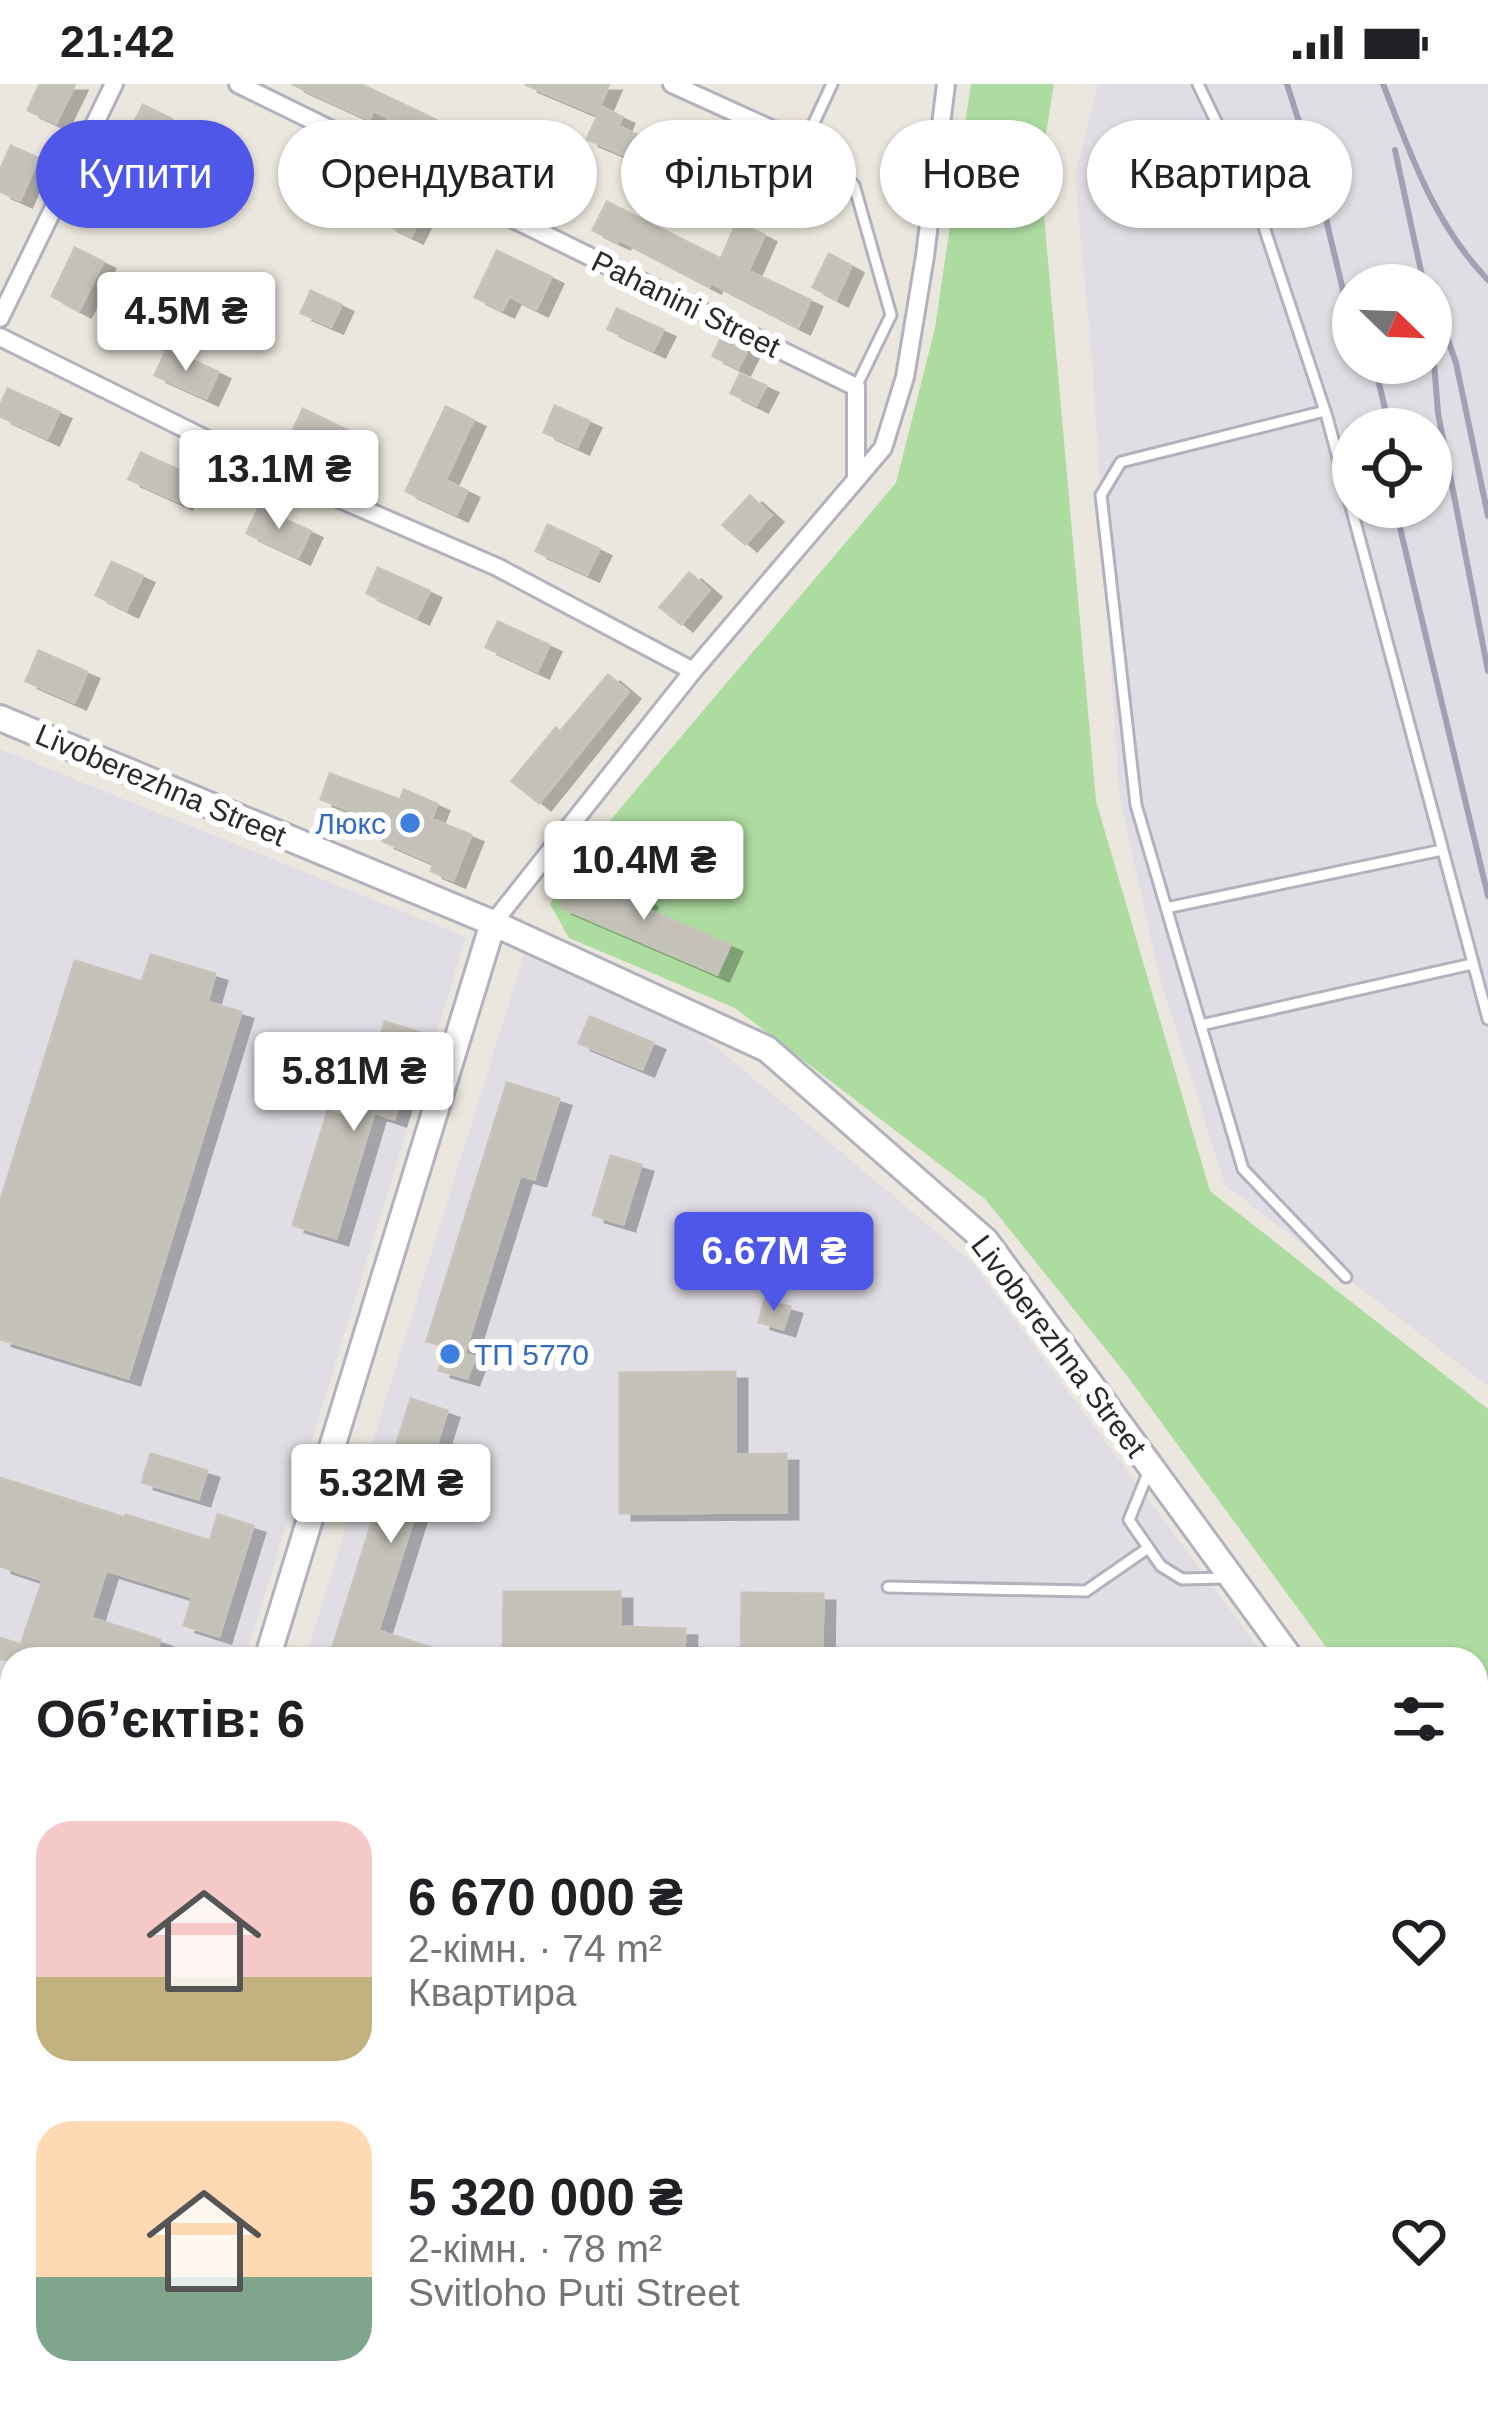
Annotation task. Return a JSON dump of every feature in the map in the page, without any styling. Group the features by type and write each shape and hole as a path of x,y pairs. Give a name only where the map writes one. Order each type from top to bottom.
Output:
{"main road":[{"name":"Livoberezhna Street","path":"0,718 493,923 767,1049 986,1241 1282,1647"},
{"path":"271,1647 493,923"}],"street":[{"path":"0,318 114,84"},
{"name":"Pahanini Street","path":"238,84 856,387"},
{"path":"672,84 751,120"},
{"path":"493,923 693,671 883,448 905,377 946,84"},
{"path":"0,337 238,455 497,567 693,671"},
{"path":"856,387 856,480"}],"lane":[{"path":"815,120 832,84"},
{"path":"1198,84 1258,208 1325,411 1488,1018"},
{"path":"856,192 891,315 856,387"},
{"path":"1325,411 1121,462 1101,495 1136,805 1243,1169 1346,1277"},
{"path":"1166,908 1442,850"},
{"path":"1201,1025 1472,964"},
{"path":"1150,1467 1129,1520 1161,1566 1181,1579 1232,1578"},
{"path":"888,1587 1086,1591 1148,1548"}],"shaded area":[{"path":"1098,84 1488,84 1488,1386 1225,1185 1159,975 1119,794 1092,361 1075,175 1087,128 1087,228 1352,228 1352,120 1089,120"},
{"path":"0,749 466,937 249,1647 0,1647"},
{"path":"524,955 697,1031 972,1262 1258,1647 309,1647"}],"green space":[{"path":"971,84 1054,84 1048,120 966,120"},
{"path":"950,228 1045,228 1096,801 1210,1191 1488,1409 1488,1647 1326,1647 1125,1373 985,1199 735,1008 569,938 550,904 574,863 896,483 935,328"}],"building":[{"path":"40,84 75,84 57,120 28,110"},
{"path":"292,84 360,84 436,120 394,120 373,110 369,119"},
{"path":"525,84 609,84 596,114"},
{"path":"143,105 171,119 170,120 136,120"},
{"path":"602,107 622,117 618,126 621,153 597,143 596,120"},
{"path":"11,146 36,157 20,200 0,191 0,171"},
{"path":"607,202 621,209 621,228 659,228 721,259 734,228 749,228 764,235 748,271 810,300 798,327 593,230"},
{"path":"75,248 103,262 79,310 52,296"},
{"path":"497,251 551,277 536,309 509,296 502,310 475,297"},
{"path":"829,254 851,266 836,299 813,287"},
{"path":"311,291 341,305 331,326 301,313"},
{"path":"617,309 663,330 653,350 608,329"},
{"path":"722,336 748,348 738,368 713,356"},
{"path":"167,349 218,372 206,398 155,375"},
{"path":"740,374 766,386 756,405 731,393"},
{"path":"8,389 59,412 47,438 0,416"},
{"path":"555,406 589,421 577,447 544,432"},
{"path":"446,407 473,420 445,480 467,491 456,514 406,491"},
{"path":"303,409 353,433 341,458 291,435"},
{"path":"141,453 192,476 180,502 129,479"},
{"path":"750,496 771,515 745,544 723,525"},
{"path":"259,508 310,531 298,557 247,533"},
{"path":"548,525 599,549 587,574 536,551"},
{"path":"112,562 142,576 126,610 96,595"},
{"path":"378,568 429,591 417,617 367,593"},
{"path":"689,573 709,590 681,624 660,607"},
{"path":"498,622 549,645 537,671 486,647"},
{"path":"39,651 87,672 74,702 26,681"},
{"path":"608,675 628,692 539,803 512,781"},
{"path":"330,774 400,800 404,790 437,804 431,819 471,835 453,880 431,871 434,863 383,841 390,825 321,799"},
{"path":"587,875 645,900 642,907 730,945 717,974 561,907 573,882 582,886"},
{"path":"151,955 215,974 207,1002 241,1012 128,1378 0,1339 0,1203 75,961 142,982"},
{"path":"590,1017 653,1043 642,1069 579,1043"},
{"path":"385,1022 421,1033 394,1119 374,1112 336,1238 293,1225 328,1111 355,1120"},
{"path":"507,1083 559,1099 534,1179 520,1175 464,1354 475,1357 467,1378 439,1370 448,1347 427,1341"},
{"path":"611,1156 641,1165 623,1224 593,1215"},
{"path":"765,1300 790,1307 783,1329 759,1322"},
{"path":"735,1372 735,1455 786,1454 786,1512 620,1513 620,1373"},
{"path":"411,1399 447,1411 378,1631 429,1647 333,1647"},
{"path":"151,1454 207,1471 198,1499 142,1482"},
{"path":"0,1478 210,1541 218,1515 253,1526 219,1636 184,1625 193,1597 106,1570 91,1618 160,1640 158,1647 0,1647 0,1638 21,1645 43,1580 0,1566"},
{"path":"504,1592 620,1592 620,1627 685,1629 684,1647 503,1647"},
{"path":"742,1593 823,1594 822,1647 741,1647"}],"railway":[{"path":"1287,84 1337,264"},
{"path":"1383,84 1438,212 1488,280"},
{"path":"1395,150 1419,264"},
{"path":"1452,351 1488,516"},
{"path":"1379,384 1385,408"},
{"path":"1436,384 1488,671"},
{"path":"1400,528 1488,896"}],"place":[{"name":"Люкс","path":"410,823"},
{"name":"ТП 5770","path":"450,1354"}]}
